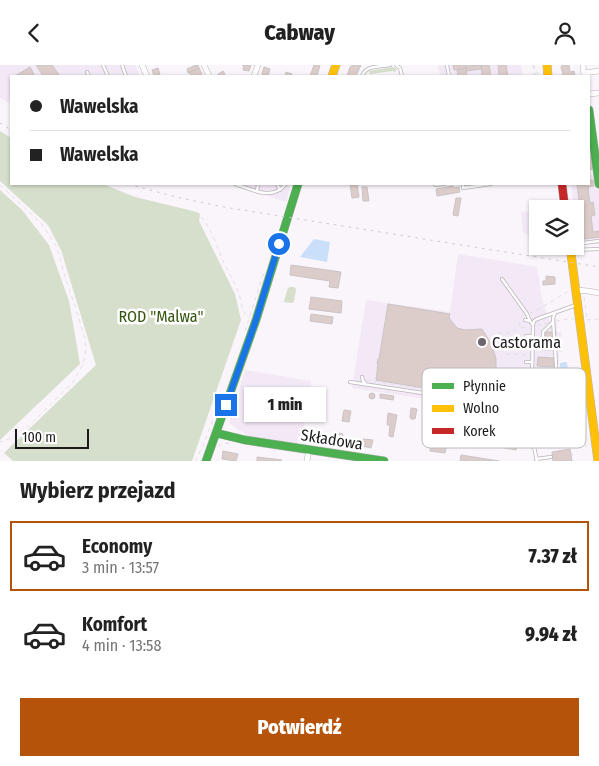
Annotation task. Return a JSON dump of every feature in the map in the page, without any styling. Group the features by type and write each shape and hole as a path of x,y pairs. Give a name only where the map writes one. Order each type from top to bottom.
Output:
{"street":[{"path":"582,65 584,74 599,71"},
{"path":"590,117 599,184"},
{"path":"206,461 298,185"},
{"path":"562,185 564,200"},
{"path":"572,255 573,291 578,304 598,461"},
{"path":"573,291 599,293"},
{"name":"Składowa","path":"216,433 245,440 384,461"},
{"path":"307,461 309,449"}],"lane":[{"path":"362,75 367,69 390,65"},
{"path":"238,185 269,194 280,190 285,185"},
{"path":"257,191 258,185"},
{"path":"278,185 280,190"},
{"path":"463,185 463,188 484,185"},
{"path":"584,244 599,241"},
{"path":"584,248 599,249"},
{"path":"502,279 526,313 532,327 532,368"},
{"path":"532,327 537,319 578,304"},
{"path":"554,349 543,349 543,332 557,312"},
{"path":"526,313 537,319"},
{"path":"547,315 552,316 553,320 556,368"},
{"path":"525,320 530,321"},
{"path":"526,336 532,336"},
{"path":"526,348 532,348"},
{"path":"526,361 532,362"},
{"path":"362,377 363,381 367,384"},
{"path":"350,382 422,393"},
{"path":"536,460 551,457"}],"path":[{"path":"534,65 535,75"},
{"path":"534,71 540,75"},
{"path":"0,185 41,223 57,247 86,347 82,366 73,382 23,432 16,437 0,442"},
{"path":"594,209 599,209"},
{"path":"202,217 208,225 224,264 239,291 244,313 253,319"},
{"path":"243,337 253,319 265,269"},
{"path":"498,333 512,333 520,326 522,315 529,310 532,313 573,291"},
{"path":"584,294 587,318"},
{"path":"582,319 599,319"},
{"path":"520,326 535,329 537,325 553,320 576,320"},
{"path":"506,354 532,355"},
{"path":"367,384 368,379 422,389"},
{"path":"195,461 203,446 224,391"},
{"path":"586,446 592,447"},
{"path":"571,448 573,461"}],"shaded area":[{"path":"0,65 135,65 140,75 10,75 10,103 0,98"},
{"path":"438,65 521,65 523,75 440,75"},
{"path":"590,175 599,177 599,244 584,243 584,200 573,200 571,185 590,185"},
{"path":"236,185 288,185 290,189 286,202"},
{"path":"529,211 529,234 523,233 521,212"},
{"path":"458,254 537,267 542,299 549,320 557,319 557,332 561,332 562,335 562,352 559,352 559,367 422,368 422,398 352,388 366,300 450,312"},
{"path":"245,370 311,381 302,439 296,444 250,437 229,423"}],"green space":[{"path":"393,67 397,69 395,72 370,74 369,71"},
{"name":"ROD \"Malwa\"","path":"0,131 10,137 10,185 105,185 135,197 200,214 199,221 235,294 241,320 192,461 13,461 4,453 96,365 61,250 48,225 0,181"},
{"path":"0,190 22,210 49,245 69,301 80,364 0,440"},
{"path":"288,288 296,289 294,302 284,302"}],"water":[{"path":"314,239 330,242 327,262 300,257"},
{"path":"566,362 568,368 560,368 560,363"}],"building":[{"path":"36,65 52,65 59,75 42,75"},
{"path":"196,65 199,68 188,73 187,69"},
{"path":"242,65 251,65 249,71 243,70 244,66"},
{"path":"314,65 320,65 317,75 310,75"},
{"path":"352,65 361,65 356,75 347,75"},
{"path":"453,65 464,65 466,68 454,70"},
{"path":"481,65 489,65 491,75 482,75"},
{"path":"481,65 481,69 466,71 466,66"},
{"path":"498,65 506,65 508,75 499,75"},
{"path":"562,65 569,65 570,72 574,71 575,75 562,75 563,73"},
{"path":"30,67 34,75 17,75"},
{"path":"264,67 270,69 268,75 262,74"},
{"path":"158,68 160,74 154,75 152,70"},
{"path":"199,68 202,74 190,75 189,72"},
{"path":"466,68 467,75 458,75 457,70"},
{"path":"223,71 225,74 223,75 217,75"},
{"path":"590,155 593,156 595,168 590,170"},
{"path":"590,180 593,180 594,186 588,187 590,203 593,202 595,215 591,216 593,232 599,231 599,237 584,239 584,200 579,200 577,185 590,185"},
{"path":"350,185 357,185 359,197 352,198"},
{"path":"453,186 454,188 459,187 460,192 437,196 436,189"},
{"path":"362,187 367,187 369,201 363,201"},
{"path":"456,198 461,198 458,216 453,215"},
{"path":"291,265 341,272 338,288 329,287 330,281 290,275"},
{"path":"546,276 555,277 555,284 543,285 543,281 546,281"},
{"path":"311,297 342,301 341,313 309,309"},
{"path":"388,304 450,314 449,318 457,328 465,330 482,329 492,345 496,359 496,368 422,368 422,388 376,380"},
{"path":"311,314 333,317 332,324 310,321"},
{"path":"542,332 556,332 555,345 542,345"},
{"path":"538,357 554,358 554,367 537,366"},
{"path":"372,393 375,396 372,399 369,396"},
{"path":"380,394 394,396 393,400 380,398"},
{"path":"250,395 258,398 255,406 247,403"},
{"path":"411,408 417,409 415,419 410,417"},
{"path":"344,410 351,411 349,422 342,421"},
{"path":"388,413 397,415 393,437 389,436 390,425 387,425"},
{"path":"339,433 343,434 341,443 337,443"},
{"path":"363,439 373,440 371,448 362,446"},
{"path":"430,448 446,448 445,453 430,451"},
{"path":"570,449 572,461 553,461 552,452"},
{"path":"223,451 238,454 236,461 222,459"},
{"path":"461,455 499,461 460,461"},
{"path":"257,457 282,460 257,461"}],"railway":[{"path":"0,123 10,129"},
{"path":"132,185 224,207 599,267"}],"traffic: fast":[{"path":"590,117 599,184"},
{"path":"206,461 256,320 298,185"},
{"path":"216,433 245,440 384,461"}],"traffic: slow":[{"path":"332,75 336,65"},
{"path":"547,65 548,75"},
{"path":"571,255 586,368"},
{"path":"586,369 598,461"}],"traffic: jam":[{"path":"562,185 564,200"}],"place":[{"name":"Castorama","path":"482,342"}],"route":[{"path":"226,405 256,320 279,244"}]}
